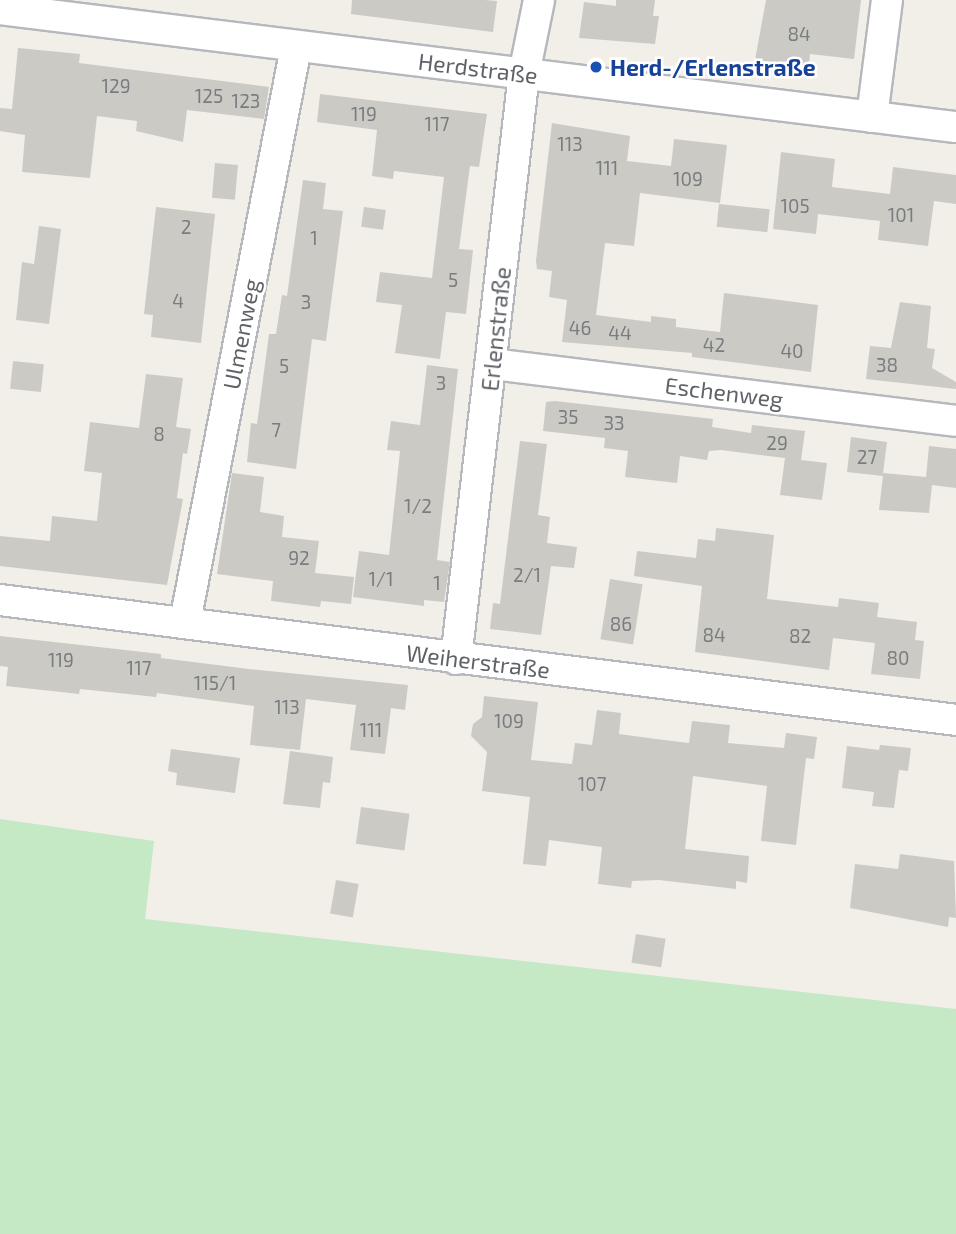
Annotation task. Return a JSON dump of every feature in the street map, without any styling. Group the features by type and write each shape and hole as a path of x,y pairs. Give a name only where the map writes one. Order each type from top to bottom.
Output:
{"street":[{"name":"Erlenstraße","path":"456,659 524,74 539,0"},
{"path":"872,117 887,0"},
{"name":"Herdstraße","path":"0,9 956,127"},
{"name":"Ulmenweg","path":"185,622 296,47"},
{"name":"Eschenweg","path":"492,364 956,421"},
{"name":"Weiherstraße","path":"0,600 956,720"}],"green space":[{"path":"0,819 154,841 145,919 956,1009 956,1234 0,1234"}],"building":[{"path":"352,0 497,1 493,32 351,14"},
{"path":"616,0 655,0 653,16 659,16 655,44 579,38 584,2 616,6"},
{"path":"766,0 861,0 854,59 810,54 809,66 755,60"},
{"path":"18,48 80,54 79,63 269,87 264,119 187,110 183,142 136,131 137,121 97,116 90,178 22,172 25,135 0,131 0,108 12,109"},
{"path":"320,94 487,114 479,167 470,166 459,249 473,250 466,314 446,312 440,359 395,353 402,305 376,302 380,272 432,278 444,177 394,171 393,179 372,176 377,130 317,122"},
{"path":"552,123 630,136 627,161 671,166 674,139 727,145 720,203 640,193 634,246 605,243 596,315 651,322 651,316 676,319 676,327 720,332 724,293 818,305 811,372 692,357 692,353 562,342 567,300 549,297 552,271 537,269 536,261"},
{"path":"781,152 835,159 832,187 890,194 893,167 956,175 956,204 934,201 928,246 878,240 880,221 818,214 816,234 773,229"},
{"path":"215,163 238,165 235,200 212,198"},
{"path":"303,180 326,183 323,209 343,211 326,341 312,339 296,469 247,462 251,423 257,424 269,334 276,334 282,295 287,296"},
{"path":"719,204 770,209 767,232 717,227"},
{"path":"156,207 215,214 201,343 151,337 153,315 144,314"},
{"path":"364,207 386,210 383,230 361,227"},
{"path":"39,226 61,229 49,324 16,320 22,262 34,264"},
{"path":"900,302 931,306 927,348 935,349 932,368 956,382 956,389 866,379 870,346 891,348"},
{"path":"13,361 44,364 41,392 10,389"},
{"path":"427,365 458,369 437,560 450,562 444,602 424,600 424,606 353,597 359,551 389,555 400,451 387,450 391,421 420,425"},
{"path":"146,374 183,378 176,427 191,429 187,454 183,453 177,498 183,499 167,585 0,566 0,536 50,541 52,516 97,521 102,473 84,471 90,422 139,428"},
{"path":"546,402 713,419 712,427 751,433 752,425 805,431 801,460 827,463 822,500 780,495 785,458 721,450 709,451 707,460 680,456 677,483 625,477 628,451 604,448 605,438 543,431"},
{"path":"851,437 887,442 883,473 926,477 929,446 956,449 956,488 932,485 929,513 879,510 883,476 847,472"},
{"path":"520,441 547,444 538,515 550,517 547,543 577,547 574,568 551,566 541,635 490,629 493,603 500,604"},
{"path":"232,473 264,477 260,512 284,516 282,537 319,541 315,573 354,577 351,604 321,601 320,607 271,601 273,581 217,574"},
{"path":"716,528 774,535 767,599 838,607 839,598 879,603 877,617 917,622 915,640 924,641 920,679 871,674 875,643 833,638 829,670 695,652 702,586 634,576 637,551 696,558 698,539 715,541"},
{"path":"610,579 643,584 633,644 600,639"},
{"path":"0,636 161,654 161,658 249,669 408,685 405,710 391,708 385,754 350,750 356,705 306,699 300,750 250,745 254,706 157,693 156,697 80,689 79,694 6,686 8,667 0,666"},
{"path":"484,696 538,702 531,760 572,764 575,743 592,745 597,710 621,713 619,734 656,739 689,743 692,721 730,725 728,743 784,748 786,733 817,737 814,759 806,758 796,845 761,841 767,786 693,776 685,849 749,856 747,883 736,881 736,889 659,880 632,881 631,888 598,884 602,847 549,840 546,866 523,864 530,797 482,791 487,752 471,736 473,724 482,717"},
{"path":"880,745 911,748 908,771 899,770 894,808 872,806 874,792 842,788 847,746 879,750"},
{"path":"171,749 240,758 235,793 176,785 177,773 168,771"},
{"path":"290,751 333,757 330,783 323,782 320,808 283,804"},
{"path":"361,807 410,814 404,850 356,844"},
{"path":"900,854 954,861 956,918 949,917 948,927 850,908 855,864 898,869"},
{"path":"336,880 359,884 353,917 330,913"},
{"path":"636,934 666,939 661,967 631,963"}],"place":[{"name":"Herd-/Erlenstraße","path":"596,67"}]}
